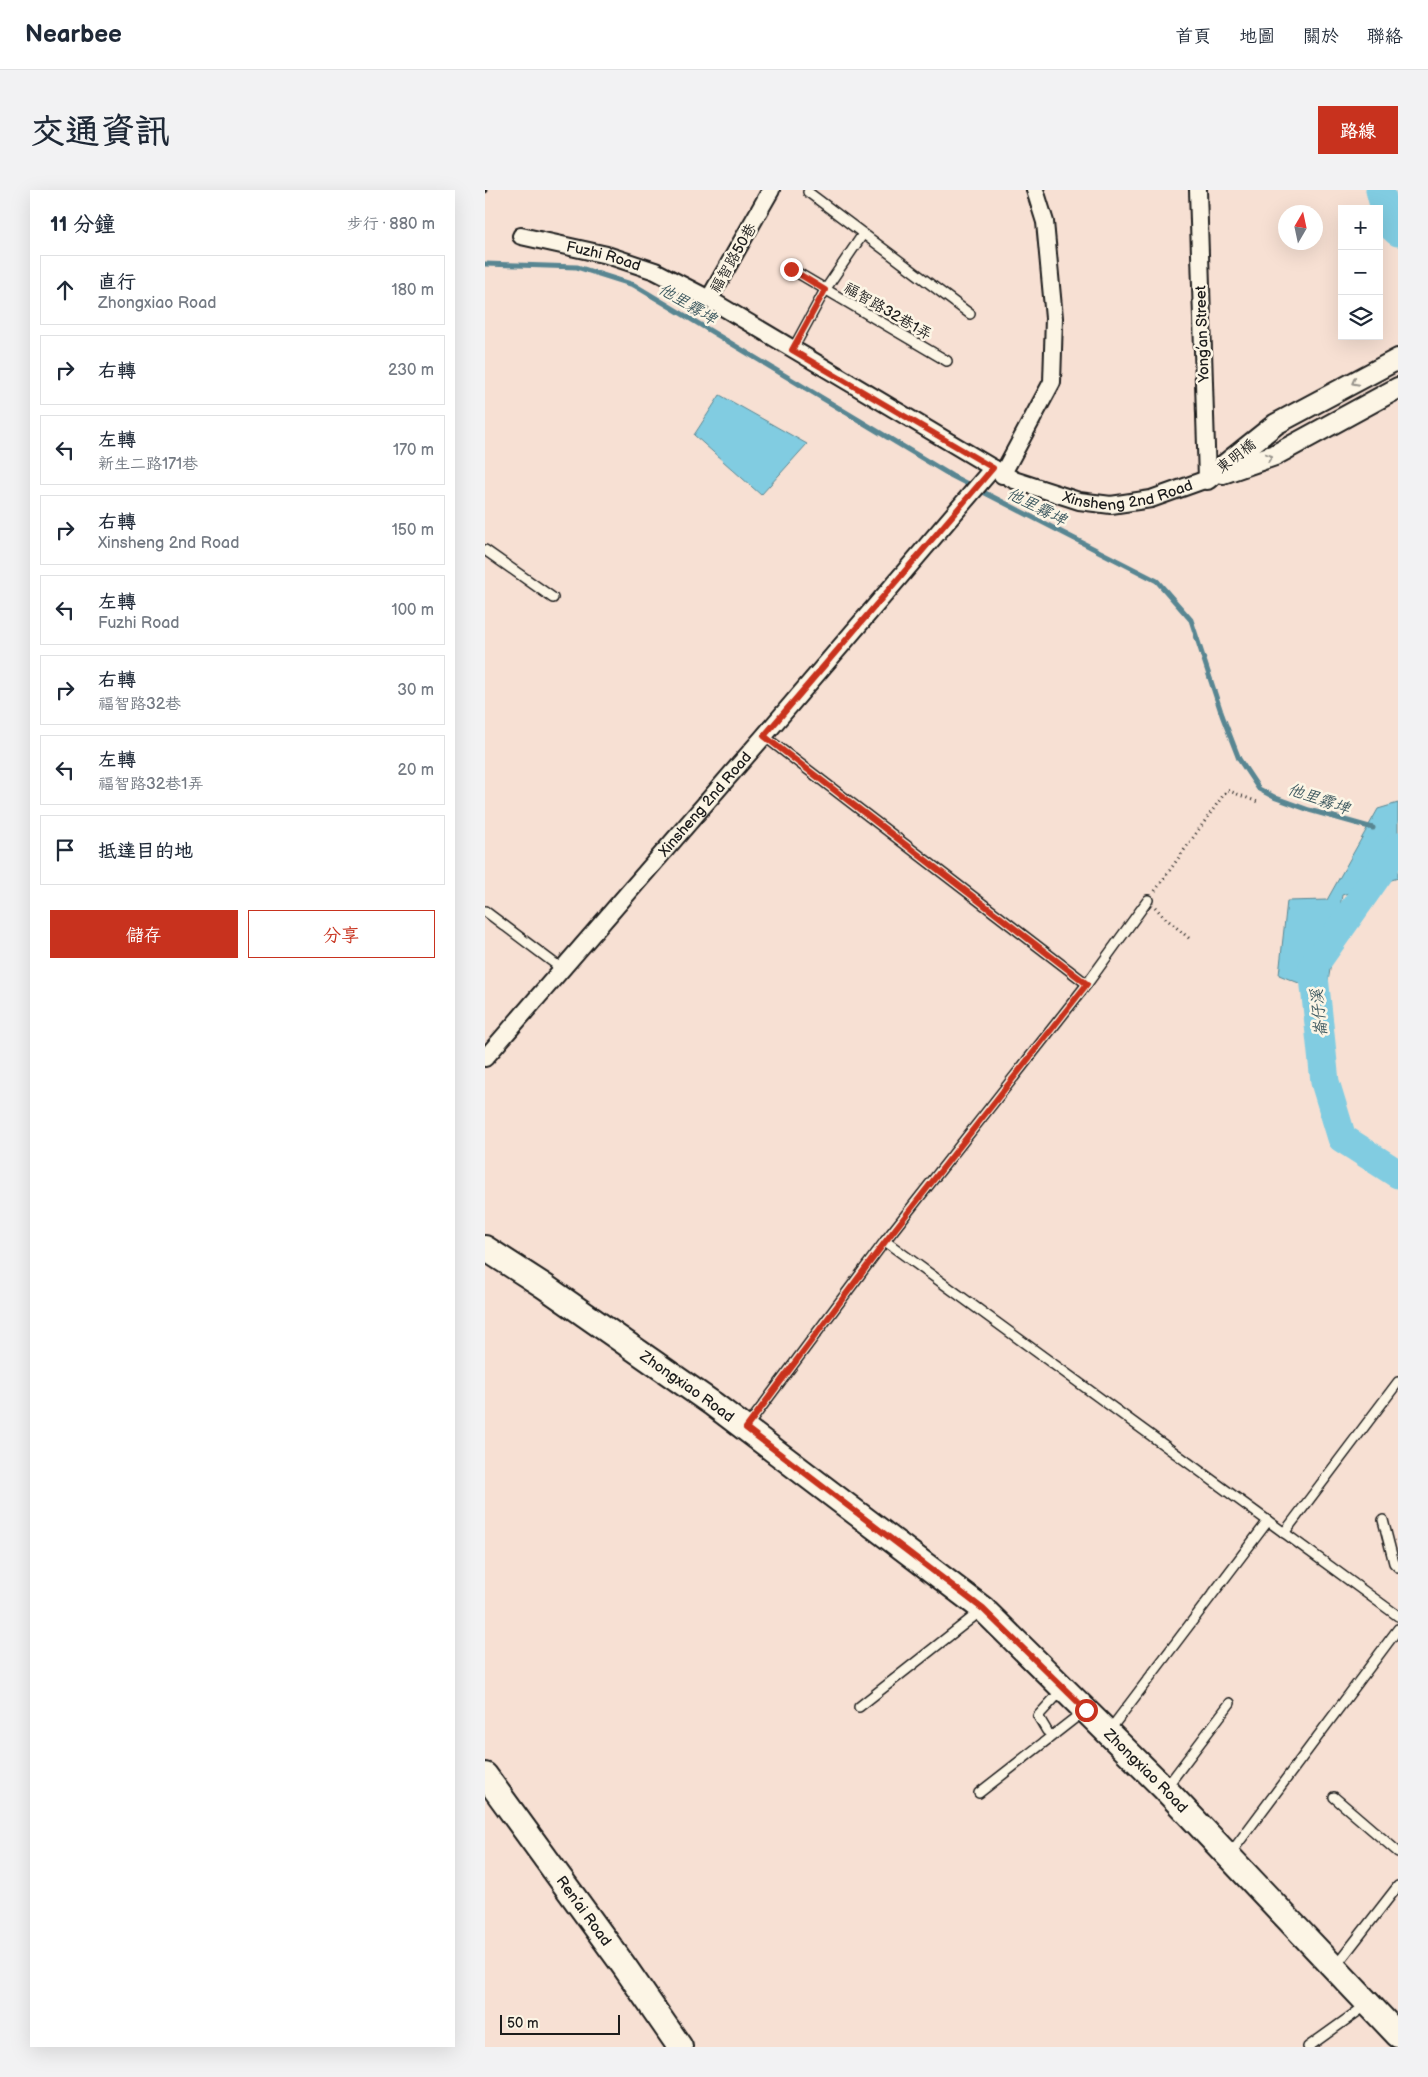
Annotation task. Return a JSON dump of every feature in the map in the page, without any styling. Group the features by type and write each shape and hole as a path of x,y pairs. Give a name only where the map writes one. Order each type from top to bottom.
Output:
{"main road":[{"name":"Zhongxiao Road","path":"485,1248 544,1286 746,1428 983,1609 1165,1789 1398,2035"},
{"name":"Ren’ai Road","path":"485,1775 624,1966 680,2047"}],"street":[{"name":"福智路50巷","path":"709,299 771,190"},
{"path":"998,471 1052,382 1054,318 1045,222 1035,190"},
{"name":"Yong’an Street","path":"1198,190 1207,479"},
{"name":"Fuzhi Road","path":"521,236 598,253 647,268 709,299 998,471"},
{"name":"東明橋","path":"1207,479 1276,424 1398,360"},
{"name":"東明橋","path":"1207,479 1275,455 1398,388"},
{"name":"Xinsheng 2nd Road","path":"485,1058 764,736 998,471 1014,480 1079,501 1111,505 1151,500 1207,479"}],"lane":[{"path":"808,192 970,314"},
{"path":"793,349 825,290 863,234"},
{"name":"福智路32巷1弄","path":"791,269 947,361"},
{"path":"485,550 553,598"},
{"path":"764,736 1087,984"},
{"path":"746,1428 885,1242 1087,984 1149,900"},
{"path":"485,911 562,969"},
{"path":"885,1242 1398,1616"},
{"path":"1285,1533 1398,1382"},
{"path":"1383,1520 1394,1563 1398,1567"},
{"path":"1108,1732 1268,1521"},
{"path":"859,1707 983,1609"},
{"path":"1228,1857 1398,1629"},
{"path":"1047,1730 1038,1716 1064,1688"},
{"path":"1165,1789 1230,1703"},
{"path":"979,1793 1086,1710"},
{"path":"1333,1797 1398,1852"},
{"path":"1335,1967 1398,1886"},
{"path":"1308,2047 1369,2004"}],"path":[{"path":"1189,939 1164,918 1149,900 1227,790 1260,803"}],"water":[{"path":"720,395 807,444 761,495 694,435"},
{"path":"1398,803 1398,878 1342,895 1326,994 1279,975 1287,901 1327,900 1378,809"}],"waterway":[{"name":"崙仔溪","path":"1380,190 1389,224 1398,232"},
{"name":"他里霧埤","path":"485,264 577,267 634,285 952,476 1157,581 1191,620 1222,715 1239,759 1259,789 1276,798 1309,810 1373,828"},
{"name":"崙仔溪","path":"1398,846 1313,967 1325,1082 1342,1138 1398,1174"}],"route":[{"path":"791,269 825,290 792,350 993,468 764,736 1087,984 885,1242 746,1428 983,1609 1086,1710"}]}
